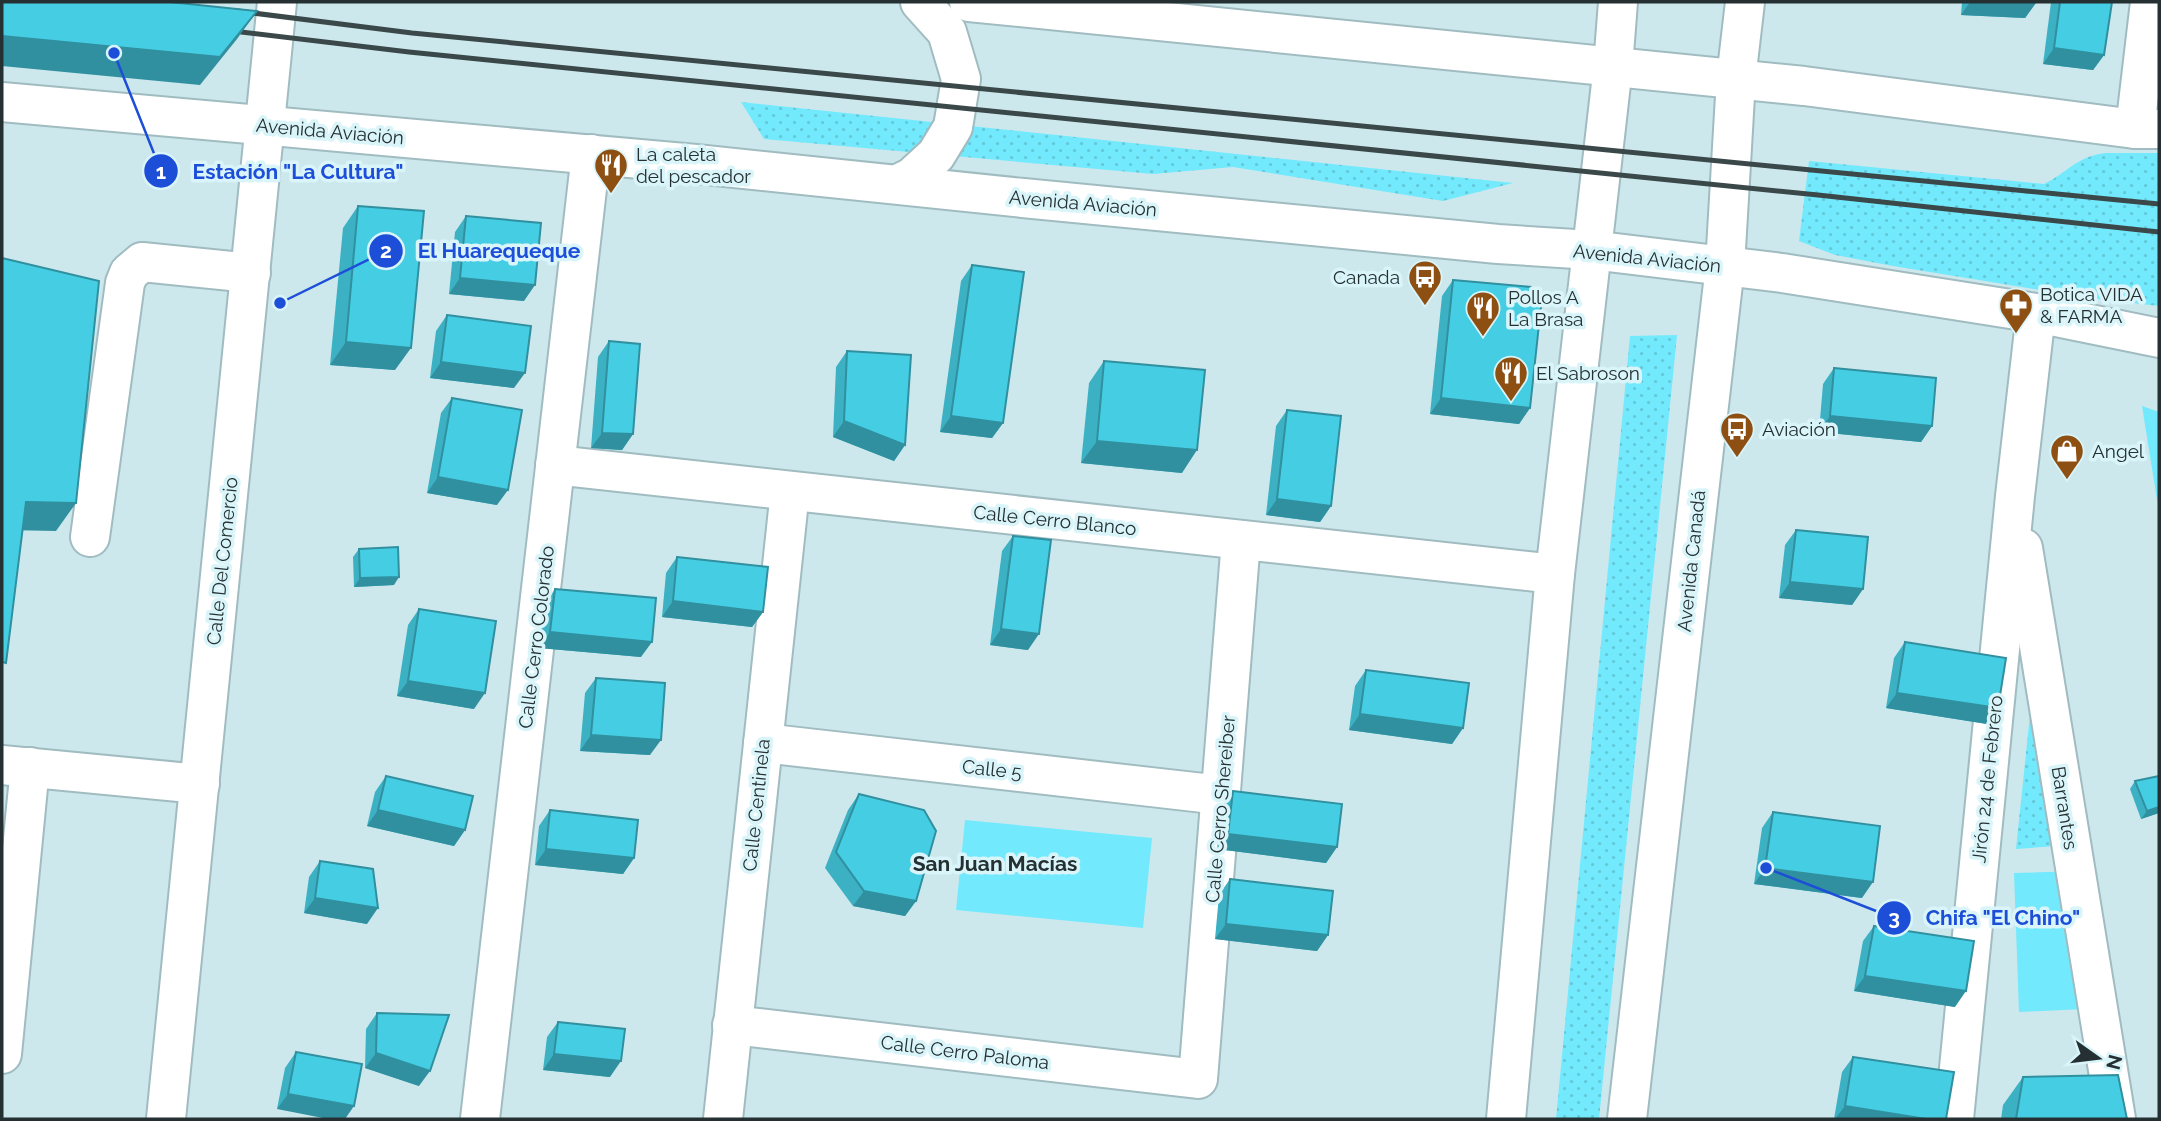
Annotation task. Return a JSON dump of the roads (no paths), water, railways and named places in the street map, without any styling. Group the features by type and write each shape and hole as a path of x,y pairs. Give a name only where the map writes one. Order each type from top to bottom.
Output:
{"street":[{"name":"Calle Del Comercio","path":"166,1119 278,2"},
{"path":"898,184 912,177 936,155 953,127 961,79 947,32 920,2"},
{"path":"969,2 1736,79 2147,129 2150,2"},
{"path":"1506,1119 1555,574 1618,2"},
{"name":"Avenida Canadá","path":"1628,1119 1724,266 1736,79 1745,2"},
{"name":"Avenida Aviación","path":"2,102 592,154 1498,244 1591,250 1724,266 2036,313 2159,338"},
{"name":"Calle Cerro Colorado","path":"480,1119 592,154"},
{"path":"90,537 125,284 129,273 142,262 251,273"},
{"name":"Jirón 24 de Febrero","path":"1954,1119 2015,496 2036,313"},
{"name":"Calle Cerro Blanco","path":"555,465 1555,574"},
{"name":"Calle Centinela","path":"723,1119 790,491"},
{"name":"Barrantes","path":"2015,496 2116,1119"},
{"name":"Calle Cerro Shereiber","path":"1198,1079 1241,540"},
{"name":"Calle 5","path":"763,743 1221,795"},
{"path":"2,1055 16,766 200,784"},
{"name":"Calle Cerro Paloma","path":"732,1025 1198,1079"}],"railway":[{"path":"237,11 412,33 2159,204"},
{"path":"224,30 409,52 2159,232"}],"place":[{"name":"Estación \"La Cultura\"","path":"114,53"},
{"name":"La caleta del pescador","path":"611,195"},
{"name":"El Huarequeque","path":"280,303"},
{"name":"Canada","path":"1425,307"},
{"name":"Botica VIDA & FARMA","path":"2016,335"},
{"name":"Pollos A La Brasa","path":"1483,338"},
{"name":"El Sabroson","path":"1511,403"},
{"name":"Aviación","path":"1737,459"},
{"name":"Angel","path":"2067,481"},
{"name":"Chifa \"El Chino\"","path":"1766,868"}],"district":[{"name":"San Juan Macías","path":"995,864"}]}
